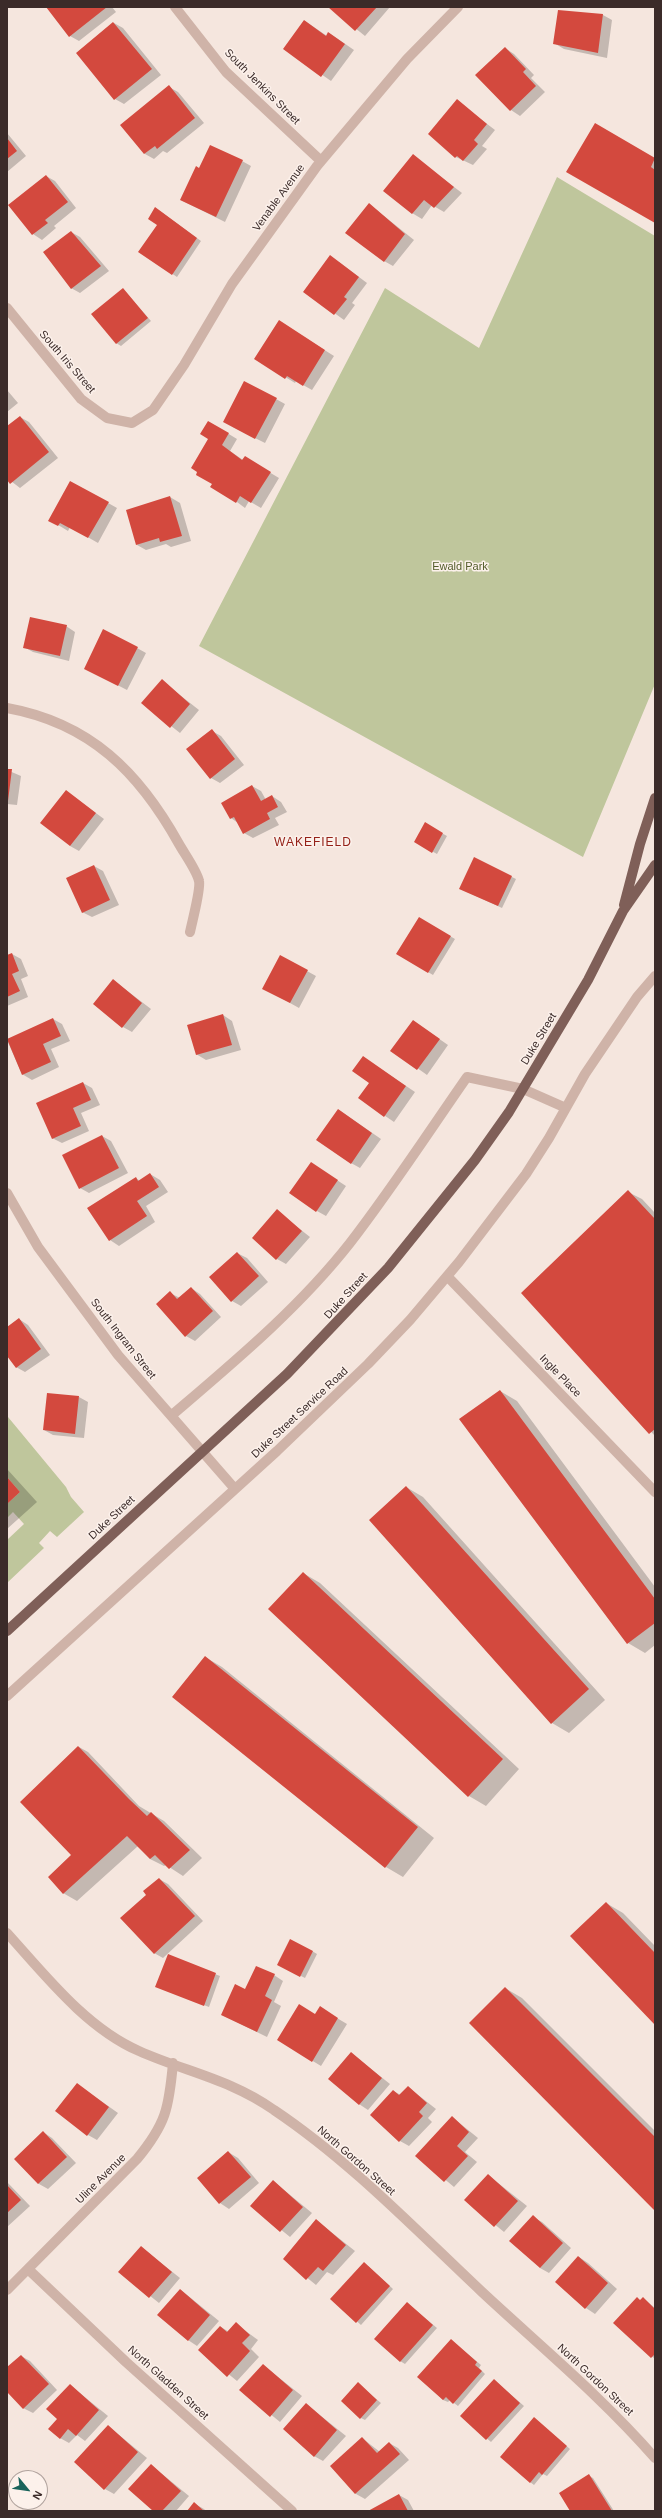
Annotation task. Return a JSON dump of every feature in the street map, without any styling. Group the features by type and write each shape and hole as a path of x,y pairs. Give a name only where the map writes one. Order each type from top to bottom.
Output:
{"main road":[{"name":"Duke Street","path":"623,911 640,844 655,798"},
{"name":"Duke Street","path":"7,1630 287,1374 388,1268 475,1160 523,1089 588,980 623,911 655,865"}],"street":[{"name":"South Jenkins Street","path":"175,7 226,72 321,161"},
{"name":"Venable Avenue","path":"140,418 153,410 184,365 232,284 321,161 407,59 458,7"},
{"name":"South Iris Street","path":"7,308 80,399 107,418 132,423 140,418"},
{"path":"7,708 33,714 67,727 85,737 119,761 138,782 163,816 199,881 190,932"},
{"name":"Duke Street Service Road","path":"7,1696 235,1489 368,1364 410,1320 447,1276 526,1174 585,1074 637,997 655,976"},
{"path":"172,1415 231,1364 314,1283 349,1243 385,1195 467,1077 523,1089 566,1108"},
{"name":"South Ingram Street","path":"7,1193 38,1247 118,1355 203,1450 235,1489"},
{"name":"Ingle Place","path":"447,1276 655,1492"},
{"name":"North Gordon Street","path":"7,1934 65,1998 108,2033 138,2051 228,2083 272,2108 293,2123 356,2175 579,2378 620,2418 655,2458"},
{"name":"Uline Avenue","path":"7,2290 29,2270 137,2159 155,2137 165,2119 170,2098 173,2063"},
{"name":"North Gladden Street","path":"29,2270 126,2362 292,2511"}],"green space":[{"name":"Ewald Park","path":"557,177 655,236 655,684 583,857 199,646 385,288 479,348"},
{"path":"8,1417 66,1487 71,1497 84,1512 57,1537 50,1531 39,1543 44,1548 7,1583 7,1540 24,1524 13,1512 7,1518 7,1504 20,1492 7,1477"}],"building":[{"path":"46,7 107,7 69,37"},
{"path":"328,7 377,7 355,31"},
{"path":"558,10 603,14 598,53 553,44"},
{"path":"304,20 326,36 328,32 345,44 321,77 283,49"},
{"path":"113,22 152,69 114,100 76,53"},
{"path":"505,47 526,69 523,72 536,86 510,111 475,75"},
{"path":"169,85 195,118 157,149 155,146 144,154 120,125"},
{"path":"457,99 487,124 474,140 478,144 463,161 457,156 455,158 428,134"},
{"path":"595,123 655,158 651,167 655,170 655,223 566,172"},
{"path":"7,138 17,151 7,159"},
{"path":"210,145 243,160 216,217 180,200 196,166 199,168"},
{"path":"413,154 454,187 434,208 424,200 412,214 383,191"},
{"path":"46,175 68,202 45,220 48,223 32,235 8,205"},
{"path":"369,203 405,234 384,262 345,233"},
{"path":"155,207 197,238 172,275 138,252 157,225 148,219"},
{"path":"71,231 101,266 71,289 43,252"},
{"path":"330,255 359,277 344,297 347,299 334,315 303,292"},
{"path":"123,288 148,318 116,344 91,314"},
{"path":"279,320 325,350 303,386 287,376 285,379 254,359"},
{"path":"244,381 277,398 255,439 223,422"},
{"path":"20,416 49,452 10,484 7,480 7,426"},
{"path":"208,421 229,433 222,445 242,460 245,456 271,472 251,503 240,496 236,503 210,487 212,484 196,475 197,472 191,468 208,439 200,434"},
{"path":"70,481 109,502 88,538 60,523 58,526 48,521"},
{"path":"170,496 182,536 160,542 159,538 136,545 126,510"},
{"path":"30,617 67,625 60,656 23,648"},
{"path":"103,629 138,647 118,686 84,669"},
{"path":"162,679 190,704 170,728 141,703"},
{"path":"212,729 235,759 210,779 186,749"},
{"path":"7,769 12,769 8,801 7,801"},
{"path":"252,785 261,801 272,795 278,807 267,813 270,819 243,834 234,817 230,819 221,803"},
{"path":"66,790 96,813 70,846 40,823"},
{"path":"425,822 443,833 432,853 414,842"},
{"path":"474,857 512,876 498,906 459,889"},
{"path":"94,865 110,900 82,913 66,878"},
{"path":"419,917 451,936 428,973 396,954"},
{"path":"12,953 19,971 12,974 20,991 7,997 7,955"},
{"path":"280,955 308,970 290,1003 262,989"},
{"path":"113,979 142,1003 122,1028 93,1004"},
{"path":"223,1014 232,1045 196,1055 187,1025"},
{"path":"53,1018 61,1036 43,1044 51,1062 22,1075 7,1039"},
{"path":"413,1020 440,1039 417,1070 390,1051"},
{"path":"363,1056 406,1086 384,1117 358,1098 369,1083 352,1071"},
{"path":"83,1082 91,1100 73,1108 81,1126 52,1139 36,1103"},
{"path":"338,1109 372,1133 351,1164 316,1140"},
{"path":"102,1135 119,1168 79,1189 62,1155"},
{"path":"311,1162 338,1180 316,1212 289,1193"},
{"path":"150,1173 159,1187 137,1201 147,1216 109,1241 87,1208 136,1177 138,1181"},
{"path":"628,1190 655,1219 655,1429 649,1434 521,1293"},
{"path":"277,1209 302,1231 276,1260 252,1238"},
{"path":"237,1252 259,1276 231,1302 209,1277"},
{"path":"191,1287 213,1311 185,1337 156,1304 170,1291 177,1299"},
{"path":"19,1318 41,1349 16,1368 7,1356 7,1327"},
{"path":"500,1390 655,1599 655,1623 627,1644 459,1419"},
{"path":"47,1393 79,1396 75,1434 43,1430"},
{"path":"7,1477 20,1492 7,1504"},
{"path":"406,1486 589,1689 551,1724 369,1520"},
{"path":"303,1572 503,1759 468,1797 268,1609"},
{"path":"205,1656 418,1827 385,1868 172,1697"},
{"path":"78,1746 147,1816 151,1812 190,1850 169,1869 155,1855 150,1859 127,1836 63,1894 48,1877 71,1855 20,1802"},
{"path":"159,1878 195,1916 154,1954 120,1918 146,1895 143,1891"},
{"path":"606,1902 655,1953 655,2025 570,1936"},
{"path":"290,1939 313,1951 300,1977 277,1965"},
{"path":"168,1954 216,1973 204,2006 155,1987"},
{"path":"256,1966 275,1974 265,1996 272,2000 257,2032 221,2015 235,1984 245,1989"},
{"path":"505,1987 655,2137 655,2211 469,2023"},
{"path":"299,2004 315,2014 320,2006 338,2018 312,2062 277,2040"},
{"path":"351,2052 382,2078 359,2105 328,2079"},
{"path":"77,2083 109,2107 87,2136 55,2111"},
{"path":"408,2086 427,2103 419,2112 423,2116 399,2142 370,2115 393,2090 399,2095"},
{"path":"452,2116 469,2132 457,2146 468,2156 444,2182 415,2156"},
{"path":"43,2131 67,2157 38,2184 14,2159"},
{"path":"228,2151 251,2177 219,2204 197,2178"},
{"path":"488,2174 518,2201 494,2227 464,2200"},
{"path":"273,2180 303,2207 280,2232 250,2206"},
{"path":"7,2185 21,2200 7,2213"},
{"path":"533,2215 563,2243 540,2268 509,2241"},
{"path":"316,2219 346,2245 323,2271 318,2267 306,2280 283,2259"},
{"path":"141,2246 172,2272 149,2298 118,2272"},
{"path":"578,2256 608,2283 585,2309 555,2282"},
{"path":"364,2262 390,2286 356,2323 330,2299"},
{"path":"180,2289 210,2315 188,2341 157,2315"},
{"path":"637,2297 640,2300 643,2297 655,2309 655,2354 651,2358 613,2323"},
{"path":"407,2302 433,2325 400,2362 374,2339"},
{"path":"236,2322 250,2335 242,2343 250,2351 227,2377 198,2350 220,2326 227,2332"},
{"path":"451,2339 477,2362 475,2365 482,2371 453,2404 446,2397 443,2400 417,2377"},
{"path":"21,2355 49,2384 23,2409 7,2392 7,2367"},
{"path":"263,2364 293,2390 270,2417 239,2390"},
{"path":"494,2379 520,2403 486,2440 460,2416"},
{"path":"358,2382 377,2400 360,2419 341,2401"},
{"path":"70,2384 99,2410 76,2436 68,2429 60,2439 48,2429 57,2419 46,2409"},
{"path":"306,2403 337,2430 314,2457 283,2429"},
{"path":"534,2417 567,2446 542,2475 539,2472 530,2483 500,2457"},
{"path":"108,2425 138,2452 104,2490 74,2462"},
{"path":"362,2437 377,2453 389,2442 400,2454 355,2494 330,2466"},
{"path":"151,2464 181,2491 162,2511 153,2511 128,2489"},
{"path":"589,2474 612,2511 570,2511 559,2493"},
{"path":"399,2494 408,2511 368,2511"},
{"path":"194,2502 204,2511 187,2511"}],"district":[{"name":"WAKEFIELD","path":"313,843"}]}
